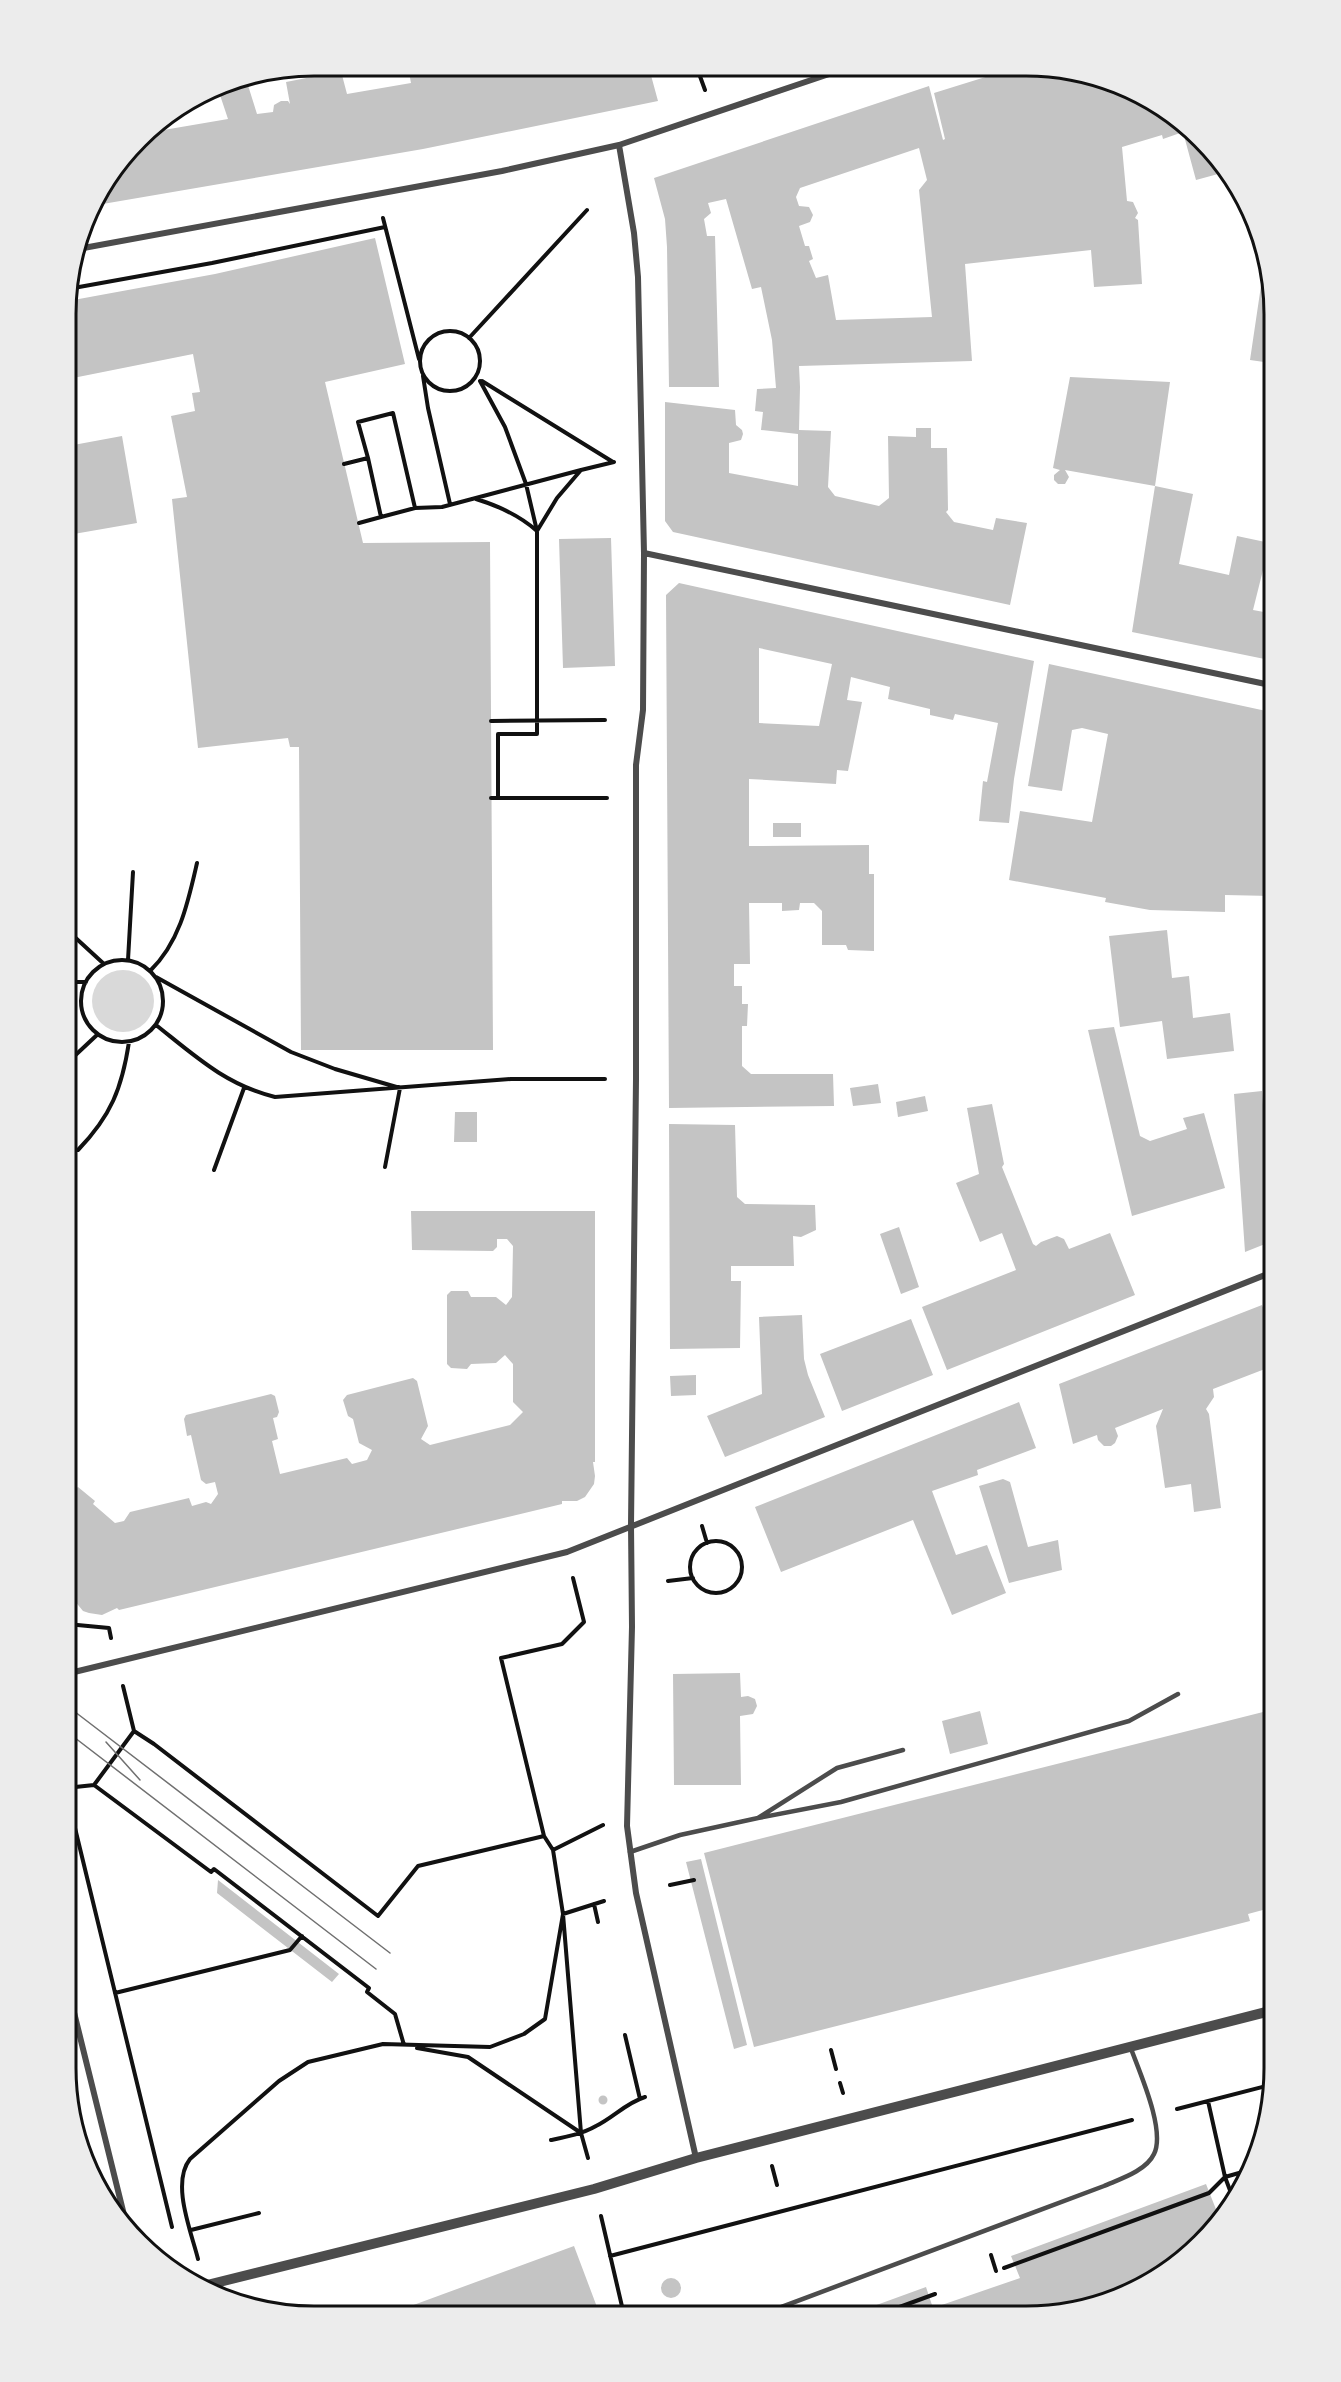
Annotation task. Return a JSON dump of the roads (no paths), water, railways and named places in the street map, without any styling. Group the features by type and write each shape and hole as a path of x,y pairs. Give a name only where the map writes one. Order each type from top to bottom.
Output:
{"street":[{"path":"86,247 502,171 619,145 824,76"},
{"path":"619,145 634,233 638,277 644,553 643,710 636,765 632,1627 627,1826 636,1893 696,2158"},
{"path":"644,553 1264,684"},
{"path":"76,1672 567,1552 1264,1275"},
{"path":"214,2283 594,2189 696,2158 1264,2012"},
{"path":"76,2020 122,2207"}],"lane":[{"path":"630,1852 680,1835 841,1802 1130,1721 1178,1694"},
{"path":"758,1818 837,1768 903,1750"},
{"path":"785,2306 1129,2175 1142,2167 1154,2154 1158,2135 1130,2046"}],"tram line":[{"path":"76,1713 390,1953"},
{"path":"76,1739 376,1969"},
{"path":"106,1742 140,1780"}]}
